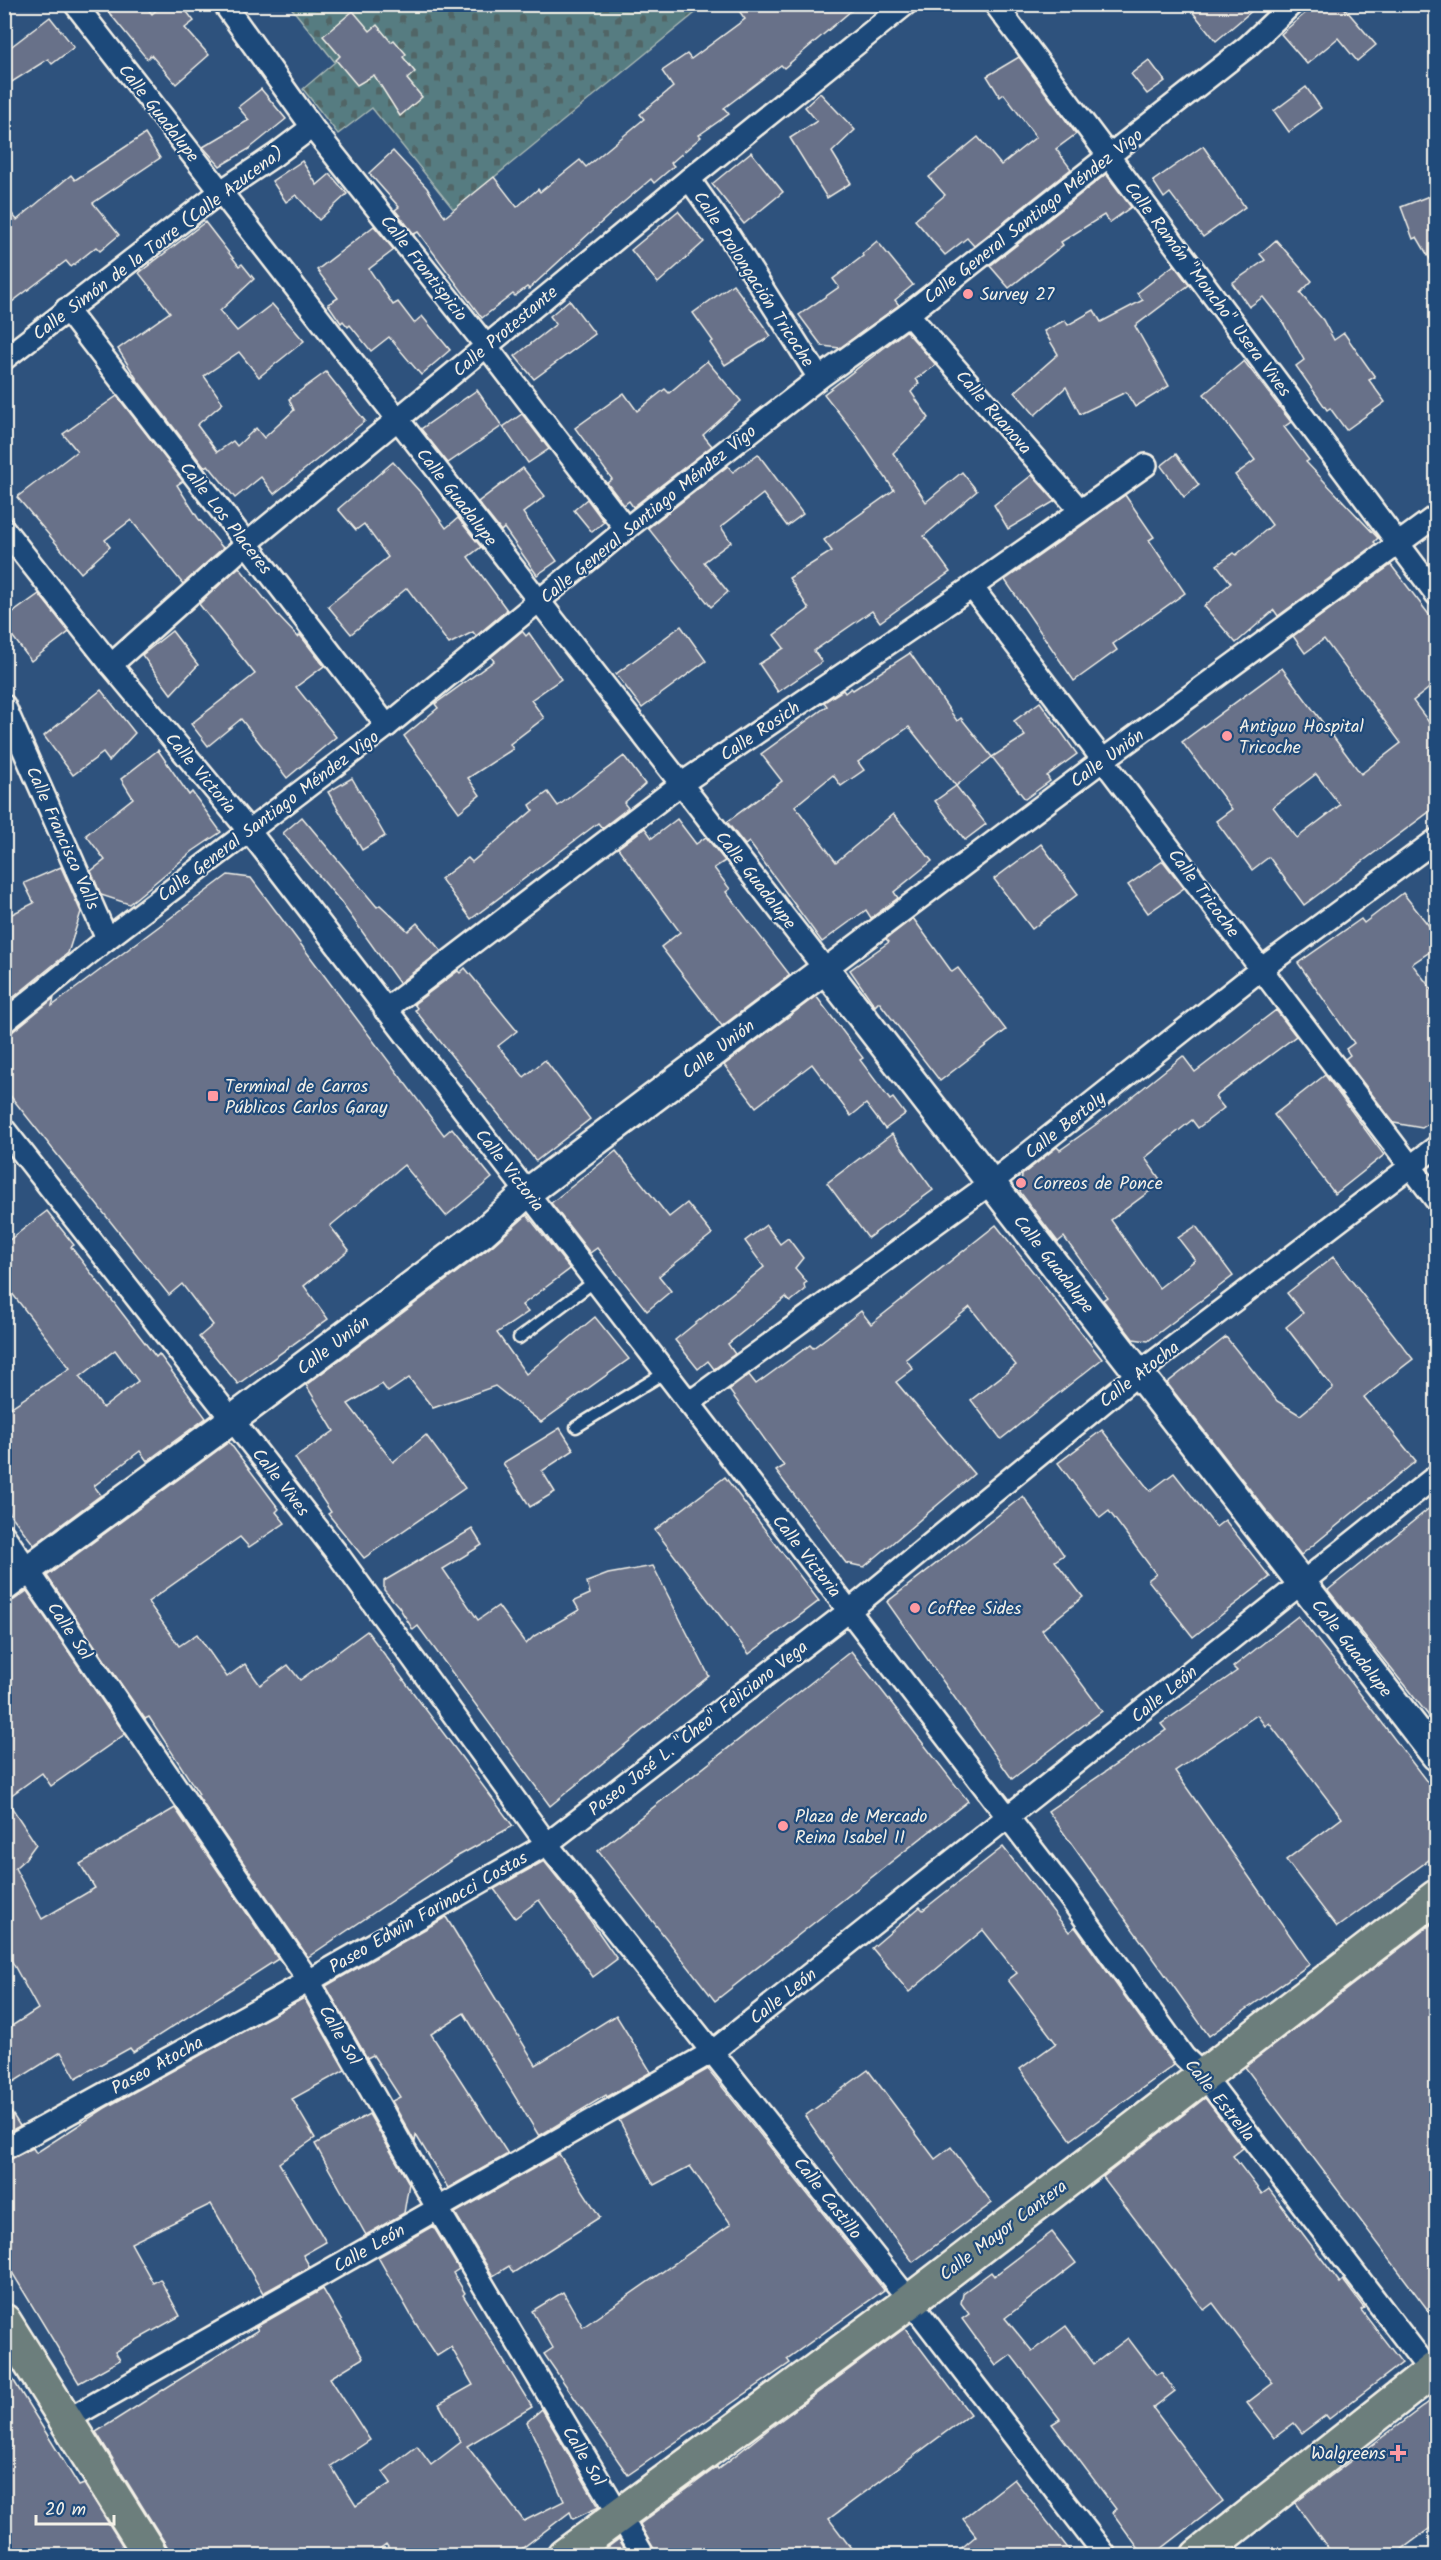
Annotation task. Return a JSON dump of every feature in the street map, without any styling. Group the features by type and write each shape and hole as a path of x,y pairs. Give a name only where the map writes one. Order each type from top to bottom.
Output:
{"main road":[{"name":"Calle Mayor Cantera","path":"564,2556 910,2301 1437,1897"},
{"path":"4,2321 151,2556"},
{"path":"1198,2556 1435,2373"}],"street":[{"name":"Calle Guadalupe","path":"75,4 1437,1756"},
{"name":"Calle Frontispicio","path":"224,4 312,127 487,347 626,530"},
{"name":"Calle Protestante","path":"111,665 245,545 689,179 906,4"},
{"name":"Calle Ramón \"Moncho\" Usera Vives","path":"995,4 1398,546 1437,594"},
{"name":"Calle General Santiago Méndez Vigo","path":"4,1022 107,939 387,726 626,530 819,378 908,314 1109,156 1248,46 1292,4"},
{"name":"Calle Simón de la Torre (Calle Azucena)","path":"4,359 220,192 312,127"},
{"name":"Calle Prolongación Tricoche","path":"689,179 728,234 819,378"},
{"name":"Calle Los Placeres","path":"66,309 245,545 387,726"},
{"name":"Calle Ruanova","path":"908,314 1080,510"},
{"name":"Calle Rosich","path":"385,1010 681,784 972,587 1146,465"},
{"name":"Calle Unión","path":"4,1587 482,1233 528,1192 1103,760 1437,516"},
{"name":"Calle Victoria","path":"4,529 111,665 249,831 1008,1818"},
{"name":"Calle Tricoche","path":"972,587 1437,1200"},
{"name":"Calle Francisco Valls","path":"4,705 107,939"},
{"name":"Calle Bertoly","path":"689,1403 991,1183 1261,969 1437,840"},
{"name":"Calle Vives","path":"4,1129 336,1552 547,1844"},
{"name":"Calle Atocha","path":"849,1611 1139,1374 1437,1147"},
{"name":"Calle León","path":"65,2421 712,2052 1437,1476"},
{"name":"Calle Sol","path":"4,1535 309,1981 438,2209 644,2556"},
{"name":"Paseo José L. \"Cheo\" Feliciano Vega","path":"547,1844 849,1611"},
{"name":"Calle Estrella","path":"1008,1818 1067,1894 1184,2057 1204,2076 1435,2373"},
{"name":"Paseo Edwin Farinacci Costas","path":"309,1981 547,1844"},
{"name":"Calle Castillo","path":"547,1844 910,2301 1106,2556"},
{"name":"Paseo Atocha","path":"4,2149 309,1981"}],"lane":[{"path":"519,1338 595,1281"},
{"path":"576,1427 666,1372"}],"green space":[{"path":"289,5 705,5 454,210 372,108 338,134 303,89 335,62"}],"building":[{"path":"102,4 152,4 147,8 152,14 163,4 181,4 194,21 185,28 209,55 176,84 151,55 147,59"},
{"path":"734,4 859,4 784,68 781,65 724,108 729,114 699,135 701,137 671,163 674,166 654,183 651,179 529,289 527,287 515,296 513,294 482,318 418,232 414,234 395,210 399,207 369,173 393,151 427,188 445,217 494,177 517,207 538,189 540,192 580,160 586,167 644,119 640,114 673,87 662,71 687,54 691,59 745,19"},
{"path":"1186,4 1260,4 1216,41"},
{"path":"1316,4 1341,4 1376,45 1357,61 1338,38 1307,64 1281,34"},
{"path":"353,11 370,31 377,25 391,42 394,40 406,54 403,57 415,72 407,79 422,97 400,116 374,75 357,85 336,60 340,56 323,36"},
{"path":"50,17 74,47 52,64 48,59 4,87 4,52"},
{"path":"1019,57 1076,134 1056,149 1071,169 974,246 967,238 945,255 915,220 945,195 929,177 978,137 1001,165 1036,137 1004,94 1000,97 987,76"},
{"path":"1149,60 1165,81 1147,94 1131,74"},
{"path":"1306,87 1321,108 1289,132 1274,111"},
{"path":"261,89 286,119 249,149 220,166 203,147 249,120 238,107"},
{"path":"820,93 855,130 832,152 851,183 827,198 790,138 817,121 805,107"},
{"path":"145,134 160,158 93,203 119,235 100,251 96,247 71,267 66,261 4,308 4,204 17,220 71,175 75,180"},
{"path":"1203,146 1245,207 1203,237 1170,193 1164,198 1153,181"},
{"path":"751,152 783,192 744,224 712,184"},
{"path":"302,161 317,185 330,174 347,194 319,220 296,195 286,202 272,181"},
{"path":"1106,174 1131,207 1109,223 1104,215 1061,242 1063,245 1009,288 990,266"},
{"path":"1429,196 1437,215 1437,271 1417,237 1413,239 1401,207"},
{"path":"678,211 704,242 658,283 631,250"},
{"path":"205,222 239,266 242,264 254,279 220,311 237,331 272,304 304,341 259,377 239,352 204,376 223,403 197,425 217,452 233,441 237,446 256,428 264,438 294,410 289,399 326,372 365,421 274,494 261,477 235,498 208,465 204,467 138,381 118,349 170,312 139,273"},
{"path":"374,226 394,250 369,269 393,305 398,302 414,323 422,316 450,350 421,375 389,337 371,351 350,325 348,327 343,321 341,323 328,304 338,298 317,270"},
{"path":"1276,240 1312,281 1300,293 1323,320 1334,340 1344,333 1375,377 1369,380 1385,402 1346,430 1330,408 1327,410 1296,366 1304,360 1282,321 1263,297 1249,307 1232,283 1265,260 1260,254"},
{"path":"877,241 913,285 895,300 899,305 840,348 822,346 799,315 839,287 833,279 863,256 862,254"},
{"path":"1174,265 1189,285 1135,326 1169,386 1135,407 1126,392 1080,414 1066,387 1035,415 1015,392 1058,354 1044,331 1065,320 1068,325 1094,310 1101,322 1143,300 1137,293"},
{"path":"733,284 771,336 725,365 710,343 713,341 693,313"},
{"path":"569,300 595,334 534,379 515,356 556,324 550,316"},
{"path":"906,331 936,365 916,379 919,383 911,392 929,418 893,453 926,502 962,472 977,491 924,536 950,572 880,622 872,611 814,651 822,662 778,692 759,664 784,648 774,635 809,609 789,578 832,551 824,540 894,490 858,437 824,394"},
{"path":"707,361 741,401 703,435 712,446 633,507 629,501 624,505 607,483 612,479 575,428 624,393 637,411 665,389 669,393"},
{"path":"1244,361 1291,422 1284,427 1309,460 1306,462 1378,538 1374,542 1376,544 1278,616 1274,610 1236,643 1204,606 1231,583 1217,565 1234,553 1236,555 1272,525 1235,475 1255,460 1204,394"},
{"path":"477,390 502,426 448,463 421,429"},
{"path":"117,396 183,481 177,485 198,518 223,548 183,584 131,520 105,540 110,547 81,573 17,497 77,451 63,434"},
{"path":"522,414 549,449 528,463 503,427"},
{"path":"758,454 803,514 787,526 763,494 721,527 731,542 704,562 728,592 711,607 648,528 728,466 733,472"},
{"path":"1176,454 1199,485 1184,497 1161,466"},
{"path":"393,462 421,493 446,528 458,518 481,547 468,557 507,610 476,636 473,632 449,644 407,588 351,634 328,606 388,557 364,524 356,530 338,509"},
{"path":"523,468 545,496 523,513 557,561 537,575 504,528 501,531 478,502"},
{"path":"1032,475 1055,501 1008,529 994,505"},
{"path":"1125,495 1154,537 1149,540 1185,593 1113,644 1117,650 1074,681 1005,580"},
{"path":"587,499 604,522 592,532 574,510"},
{"name":"Antiguo Hospital Tricoche","path":"1391,565 1437,625 1437,682 1413,701 1437,733 1437,806 1304,905 1269,857 1252,870 1216,821 1232,809 1182,742 1282,668 1361,774 1401,743 1324,639 1305,653 1293,636","holes":["1316,774 1340,805 1297,838 1273,807"]},
{"path":"239,567 280,618 298,637 300,635 324,666 296,687 336,737 287,778 241,719 208,746 191,724 255,674 199,604"},
{"path":"39,594 69,632 31,661 4,625 4,619"},
{"path":"681,626 706,661 642,708 616,674"},
{"path":"172,631 198,665 171,694 142,655"},
{"path":"522,631 526,636 529,633 561,679 531,700 544,718 510,744 513,749 468,778 480,795 459,812 404,736 438,708 435,704 494,661 491,657"},
{"path":"910,653 957,721 961,718 992,757 956,786 909,727 858,762 864,770 841,786 833,775 795,806 836,862 893,814 932,861 894,892 898,898 871,918 866,910 822,942 749,842 745,845 727,822 782,781 761,754 827,706 824,702 843,690 845,693 851,688 853,690"},
{"path":"101,690 135,733 109,761 103,753 73,775 44,736"},
{"path":"1040,702 1077,754 1047,776 1050,781 1025,799 992,757 1025,736 1014,721"},
{"path":"158,750 189,795 192,792 221,832 193,851 129,904 101,895 91,871 105,860 86,835 133,798 121,779"},
{"path":"624,756 645,784 624,803 628,808 602,828 598,823 471,919 441,879 468,858 472,862 533,810 530,805 548,792 558,806"},
{"path":"352,778 385,836 362,850 328,792"},
{"path":"956,786 986,824 965,840 935,801"},
{"path":"302,817 377,907 380,905 408,931 417,923 441,951 399,983 341,902 283,833"},
{"path":"677,819 696,844 706,837 725,861 714,868 730,889 726,892 790,975 722,1026 661,947 680,932 618,848 645,828 652,838"},
{"path":"1041,844 1078,894 1032,929 994,879"},
{"path":"1163,861 1184,888 1148,913 1128,885"},
{"path":"61,867 81,912 68,953 4,1005 4,918 34,903 24,883"},
{"name":"Terminal de Carros Públicos Carlos Garay","path":"228,875 251,878 444,1135 452,1128 492,1178 446,1216 404,1165 330,1226 349,1250 304,1286 328,1319 238,1384 199,1337 213,1325 182,1284 169,1295 4,1088 4,1035 12,1032 54,998 52,1006"},
{"path":"1403,893 1437,936 1437,947 1412,964 1437,996 1437,1118 1422,1128 1394,1123 1345,1059 1350,1055 1346,1049 1354,1043 1298,963 1361,919 1364,923"},
{"path":"913,918 952,972 958,968 1006,1030 940,1081 879,1002 875,1006 850,970 889,942 886,939"},
{"path":"465,968 517,1031 498,1046 524,1077 545,1060 590,1119 536,1161 415,1010 417,1008 414,1004"},
{"path":"816,996 863,1058 860,1060 890,1100 893,1098 905,1114 885,1129 866,1104 851,1116 812,1064 756,1107 724,1065"},
{"path":"1276,1010 1296,1036 1215,1097 1224,1108 1198,1128 1192,1120 1145,1158 1162,1182 1111,1220 1159,1288 1195,1260 1178,1238 1196,1226 1233,1276 1148,1341 1133,1339 1103,1300 1107,1297 1064,1237 1058,1242 1020,1192 1022,1175 1057,1147 1060,1150 1112,1113 1183,1056 1195,1072"},
{"path":"1325,1075 1384,1155 1335,1194 1274,1115"},
{"path":"892,1134 933,1190 868,1238 827,1183"},
{"path":"616,1151 669,1217 687,1203 712,1234 659,1276 671,1291 647,1311 597,1248 590,1253 551,1203"},
{"path":"47,1211 74,1245 71,1247 156,1357 159,1354 206,1418 147,1461 140,1451 94,1486 101,1495 34,1545 4,1506 4,1412 70,1368 4,1283 4,1244","holes":["115,1350 138,1381 103,1408 80,1377"]},
{"path":"527,1215 570,1269 522,1305 528,1312 497,1333 526,1374 595,1317 629,1359 541,1422 495,1386 433,1408 409,1378 388,1392 382,1384 348,1404 393,1462 426,1435 465,1488 364,1558 328,1514 331,1512 295,1458 334,1431 306,1385 492,1246"},
{"path":"766,1225 780,1244 788,1238 803,1258 795,1268 807,1282 804,1284 805,1290 790,1302 786,1297 728,1344 735,1354 714,1369 708,1361 698,1369 675,1340 764,1267 745,1241"},
{"path":"996,1225 1102,1359 1001,1439 971,1400 1016,1365 970,1307 906,1359 913,1369 896,1382 974,1474 864,1567 846,1563 776,1471 784,1466 729,1390 749,1375 756,1384 810,1345 813,1348 861,1311 871,1324"},
{"path":"1333,1257 1413,1359 1364,1397 1416,1461 1301,1555 1167,1383 1226,1337 1277,1401 1300,1415 1333,1388 1286,1327 1303,1313 1287,1293"},
{"path":"560,1428 574,1450 542,1471 555,1492 530,1507 503,1463"},
{"path":"1102,1430 1150,1491 1174,1473 1216,1527 1225,1520 1270,1577 1193,1637 1148,1580 1156,1574 1109,1511 1100,1518 1058,1463"},
{"path":"229,1442 279,1509 276,1512 285,1523 249,1547 240,1537 148,1602 179,1646 197,1634 227,1677 245,1664 260,1685 288,1665 300,1680 367,1631 513,1826 458,1856 308,1957 197,1795 199,1794 149,1717 145,1719 47,1576"},
{"path":"725,1477 819,1601 749,1654 655,1530"},
{"path":"1023,1496 1064,1555 1055,1561 1083,1597 1042,1630 1102,1711 1012,1779 887,1602"},
{"path":"1437,1502 1437,1726 1328,1590"},
{"path":"472,1529 482,1545 443,1569 478,1620 498,1606 526,1644 534,1636 579,1610 574,1601 590,1594 587,1582 608,1574 653,1566 709,1676 550,1806 418,1626 413,1630 399,1607 384,1590 384,1581"},
{"path":"27,1591 125,1734 51,1786 42,1773 6,1799 36,1844 15,1868 42,1919 95,1888 80,1864 175,1808 278,1959 133,2052 130,2048 76,2078 61,2052 4,2088 4,2031 38,2009 4,1947 4,1603 14,1600"},
{"path":"1298,1616 1437,1795 1437,1854 1337,1927 1286,1860 1342,1818 1269,1723 1265,1726 1257,1715 1175,1771 1310,1964 1209,2036 1048,1811 1166,1730 1161,1724 1237,1671 1233,1667"},
{"name":"Plaza de Mercado Reina Isabel II","path":"851,1651 968,1801 715,2001 598,1851"},
{"path":"1003,1847 1069,1932 1075,1927 1174,2065 1071,2140 1020,2069 1056,2043 1008,1980 1017,1973 983,1930 909,1992 872,1948 920,1907 923,1910"},
{"path":"544,1861 583,1910 617,1959 593,1977 539,1900 515,1918 494,1889"},
{"path":"446,1917 536,2065 616,2015 651,2072 607,2097 606,2095 539,2136 464,2013 431,2034 508,2154 448,2188 416,2135 415,2142 392,2101 400,2097 373,2055 367,2058 326,1986"},
{"path":"1437,1920 1437,2322 1245,2067"},
{"path":"304,1998 345,2070 292,2099 315,2138 279,2163 326,2242 303,2255 310,2267 263,2293 211,2204 131,2243 153,2283 160,2279 180,2316 115,2352 120,2360 79,2383 4,2259 4,2162 33,2148 36,2153 105,2108"},
{"path":"708,2069 884,2290 787,2359 790,2363 628,2475 544,2354 553,2348 532,2311 563,2292 583,2327 731,2224 690,2166 654,2185 619,2120"},
{"path":"868,2070 935,2159 951,2147 992,2203 913,2262 805,2116"},
{"path":"1205,2098 1243,2148 1233,2156 1262,2194 1269,2189 1340,2283 1343,2280 1364,2308 1361,2310 1402,2363 1329,2419 1326,2415 1302,2433 1294,2423 1274,2438 1247,2403 1273,2383 1213,2303 1204,2310 1103,2177"},
{"path":"4,2101 20,2126 4,2134"},
{"path":"369,2114 409,2183 404,2213 366,2235 315,2144"},
{"path":"559,2154 600,2217 513,2273 509,2266 493,2276 455,2213"},
{"path":"433,2226 459,2269 453,2273 465,2293 463,2295 532,2407 467,2446 524,2521 564,2501 527,2422 542,2409 599,2507 573,2519 570,2512 512,2556 394,2556 386,2544 370,2556 170,2556 167,2546 96,2432 258,2330 256,2327 323,2289 363,2358 330,2378 370,2440 331,2466 356,2506 391,2483 383,2472 417,2446 431,2465 461,2442 439,2404 473,2385 451,2347 437,2356 378,2257"},
{"path":"1052,2232 1076,2263 1005,2318 1032,2351 1066,2326 1094,2364 1128,2338 1156,2375 1161,2372 1175,2391 1153,2408 1223,2501 1152,2556 1144,2556 1112,2512 1116,2509 1052,2424 1060,2419 1011,2355 996,2366 962,2319 969,2314 961,2303 963,2293 991,2272 994,2276"},
{"path":"905,2328 970,2414 829,2519 857,2556 657,2556 640,2524 717,2467 718,2469"},
{"path":"4,2365 79,2486 84,2484 129,2556 4,2556"},
{"name":"Walgreens","path":"1437,2396 1437,2523 1393,2556 1334,2556 1295,2503"},
{"path":"1014,2479 1074,2556 952,2556 976,2536 963,2519"},
{"path":"619,2539 629,2556 596,2556"}],"place":[{"name":"Survey 27","path":"968,294"},
{"name":"Antiguo Hospital Tricoche","path":"1227,736"},
{"name":"Terminal de Carros Públicos Carlos Garay","path":"213,1096"},
{"name":"Correos de Ponce","path":"1021,1183"},
{"name":"Coffee Sides","path":"915,1608"},
{"name":"Plaza de Mercado Reina Isabel II","path":"783,1826"},
{"name":"Walgreens","path":"1398,2453"}]}
